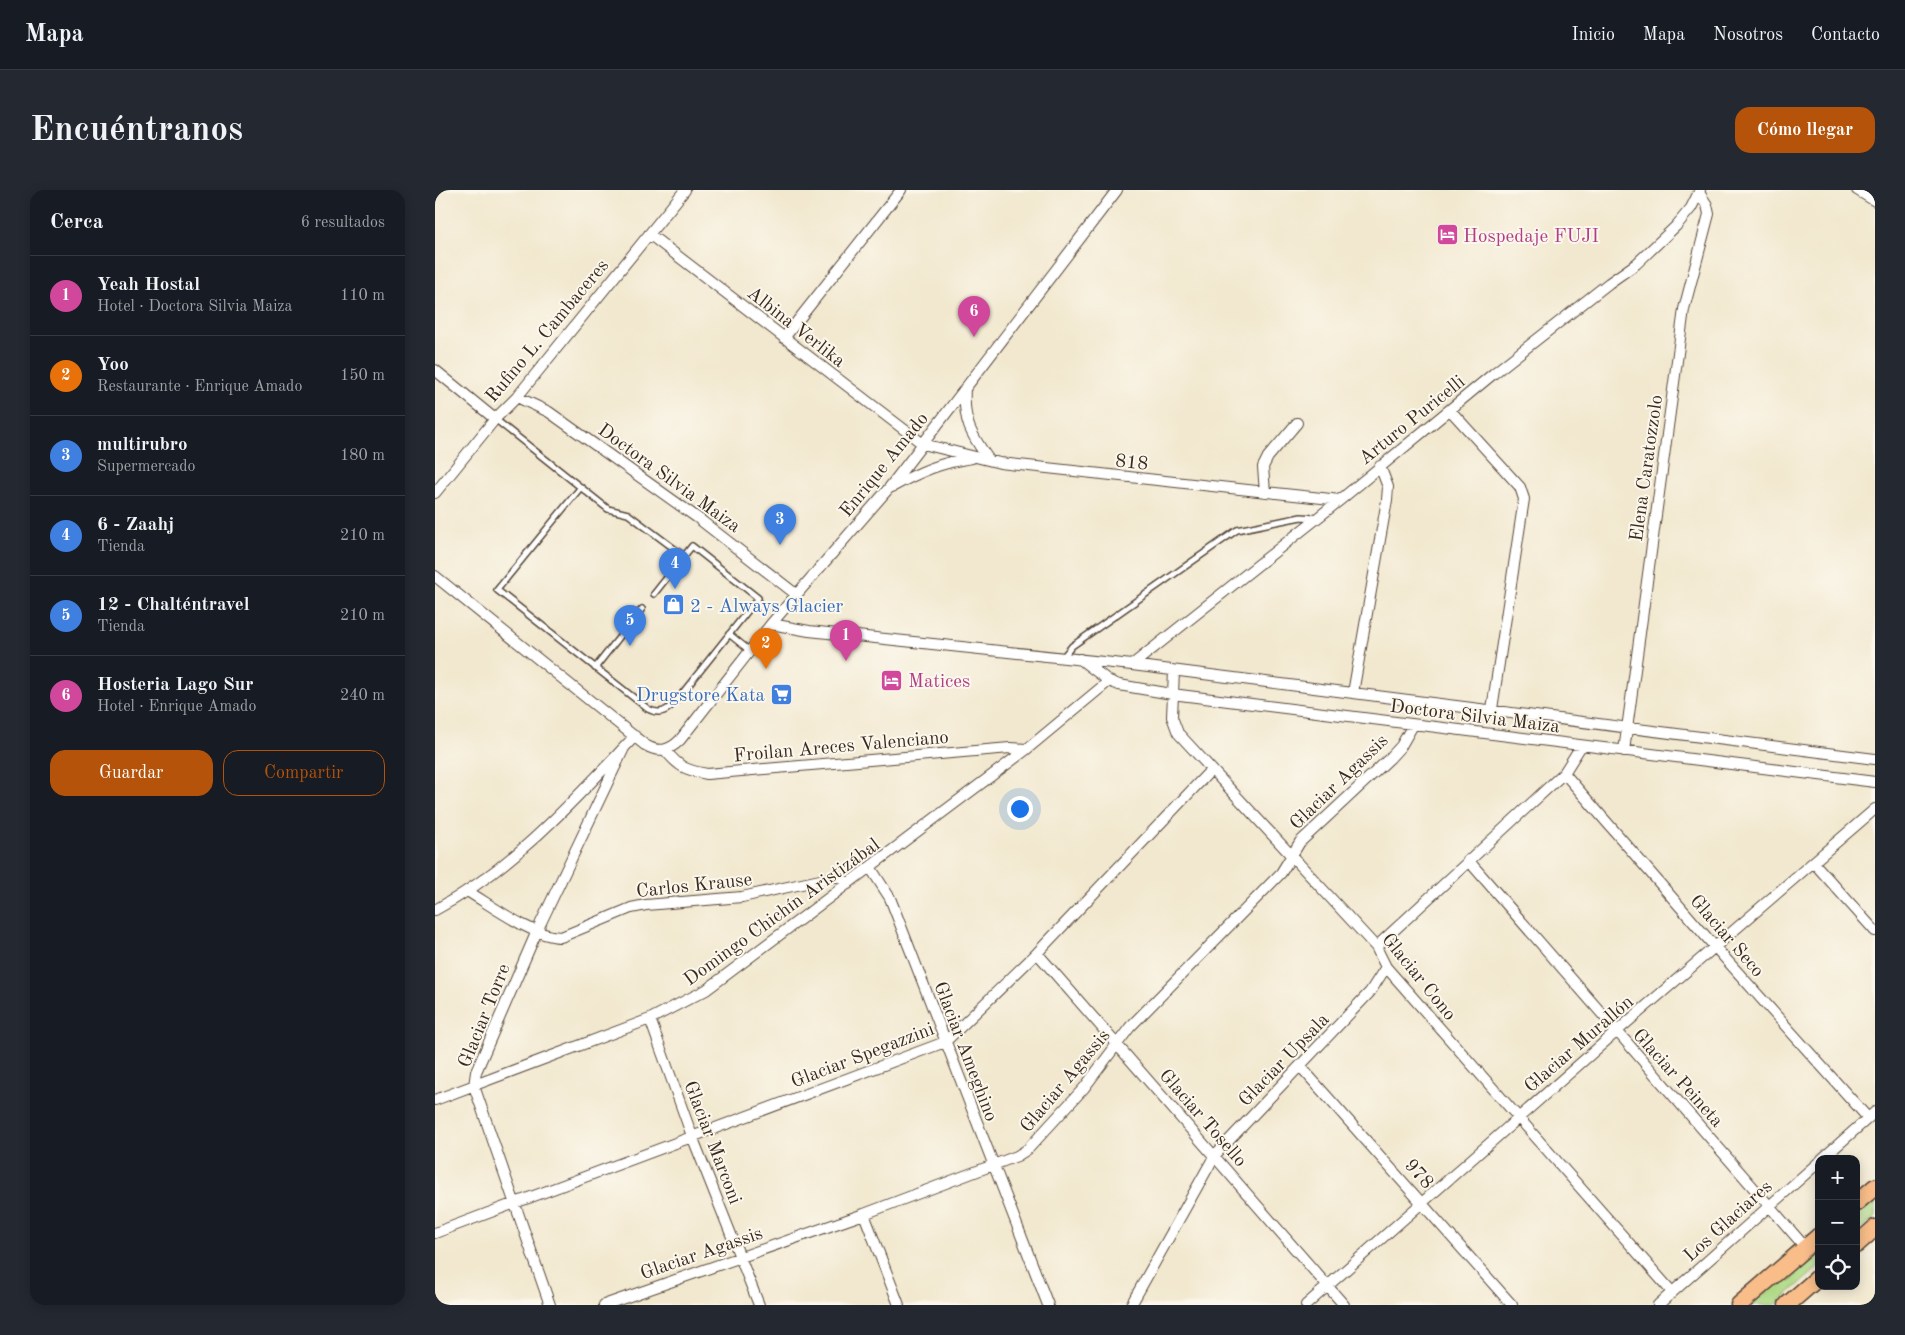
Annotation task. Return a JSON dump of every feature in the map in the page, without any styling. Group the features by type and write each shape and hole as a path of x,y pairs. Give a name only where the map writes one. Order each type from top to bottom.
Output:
{"main road":[{"path":"1860,1200 1875,1187"},
{"path":"1860,1241 1875,1228"},
{"path":"1739,1305 1815,1239"},
{"path":"1787,1305 1815,1280"}],"street":[{"name":"Rufino L. Cambaceres","path":"435,493 495,419 517,397 685,190"},
{"path":"784,338 901,190"},
{"name":"Enrique Amado","path":"665,750 680,740 771,624 889,488 1117,190"},
{"path":"1857,190 1875,201"},
{"name":"Arturo Puricelli","path":"1132,665 1318,518 1533,342 1636,264 1676,226 1700,192"},
{"name":"Elena Caratozzolo","path":"1624,751 1684,308 1709,214 1707,205 1700,192"},
{"name":"Albina Verlika","path":"649,234 923,444"},
{"path":"435,370 495,419"},
{"path":"889,488 925,469 953,461 984,459 964,412 965,388"},
{"name":"Doctora Silvia Maiza","path":"517,397 549,412 699,519 797,594"},
{"path":"1450,410 1521,487 1524,499 1492,709"},
{"path":"1265,492 1263,467 1268,457 1297,423"},
{"name":"818","path":"923,444 984,459 1096,475 1340,500"},
{"path":"1353,693 1387,500 1388,487 1381,466"},
{"path":"435,576 635,736 651,748 665,750"},
{"name":"Doctora Silvia Maiza","path":"771,624 809,631 1063,657 1492,709 1875,759"},
{"name":"Doctora Silvia Maiza","path":"1079,659 1109,681 1132,688 1875,782"},
{"name":"Glaciar Cono","path":"1174,671 1172,694 1174,725 1211,770 1376,947 1386,967 1672,1292"},
{"name":"Domingo Chichín Aristizábal","path":"435,1100 650,1019 706,990 1027,749 1109,681"},
{"name":"Glaciar Agassis","path":"604,1305 739,1256 864,1214 1017,1156 1028,1149 1084,1088 1116,1043 1281,873 1300,842 1390,758 1401,746 1413,725"},
{"path":"435,910 467,891 517,853 556,819 635,736"},
{"path":"1376,947 1564,773 1581,746"},
{"name":"Glaciar Torre","path":"550,1305 513,1204 474,1086 476,1072 537,931 624,748"},
{"name":"Froilan Areces Valenciano","path":"665,750 675,762 687,770 707,774 1010,748 1027,749"},
{"name":"Glaciar Spegazzini","path":"435,1233 945,1042 1037,953 1211,770"},
{"name":"Glaciar Seco","path":"1564,773 1715,947 1871,1115"},
{"name":"Glaciar Murallón","path":"1306,1305 1616,1032 1875,809"},
{"name":"Glaciar Peineta","path":"1468,860 1805,1248"},
{"path":"1814,862 1875,931"},
{"name":"Glaciar Ameghino","path":"870,867 890,898 992,1164 1049,1305"},
{"name":"Carlos Krause","path":"467,891 537,931 550,937 561,937 631,908 646,904 742,898 833,877 840,877 848,884"},
{"name":"Glaciar Tosello","path":"1037,953 1344,1305"},
{"name":"Glaciar Upsala","path":"1131,1305 1215,1155 1370,992 1386,967"},
{"name":"Glaciar Marconi","path":"650,1019 692,1136 759,1305"},
{"name":"978","path":"1300,1066 1512,1305"},
{"path":"1826,1155 1871,1115"},
{"name":"Los Glaciares","path":"1658,1305 1815,1165"},
{"path":"864,1214 899,1305"}],"lane":[{"path":"495,419 608,509 628,514 684,556"},
{"path":"581,487 497,590 647,709 656,713 662,712 677,700 758,598 693,546 654,594"},
{"path":"1063,657 1072,646 1237,530 1301,517 1318,518"},
{"path":"631,622 642,609"},
{"path":"729,634 750,651"},
{"path":"595,668 621,635"}],"green space":[{"path":"1875,1197 1875,1217 1860,1230 1860,1210"},
{"path":"1815,1249 1815,1270 1775,1305 1751,1305"}],"place":[{"name":"Hospedaje FUJI","path":"1447,235"},
{"name":"Hosteria Lago Sur","path":"974,337"},
{"name":"multirubro","path":"780,545"},
{"name":"6 - Zaahj","path":"675,589"},
{"name":"2 - Always Glacier","path":"674,605"},
{"name":"12 - Chalténtravel","path":"630,646"},
{"name":"Yeah Hostal","path":"846,661"},
{"name":"Yoo","path":"766,669"},
{"name":"Matices","path":"892,680"},
{"name":"Drugstore Kata","path":"781,694"}]}
